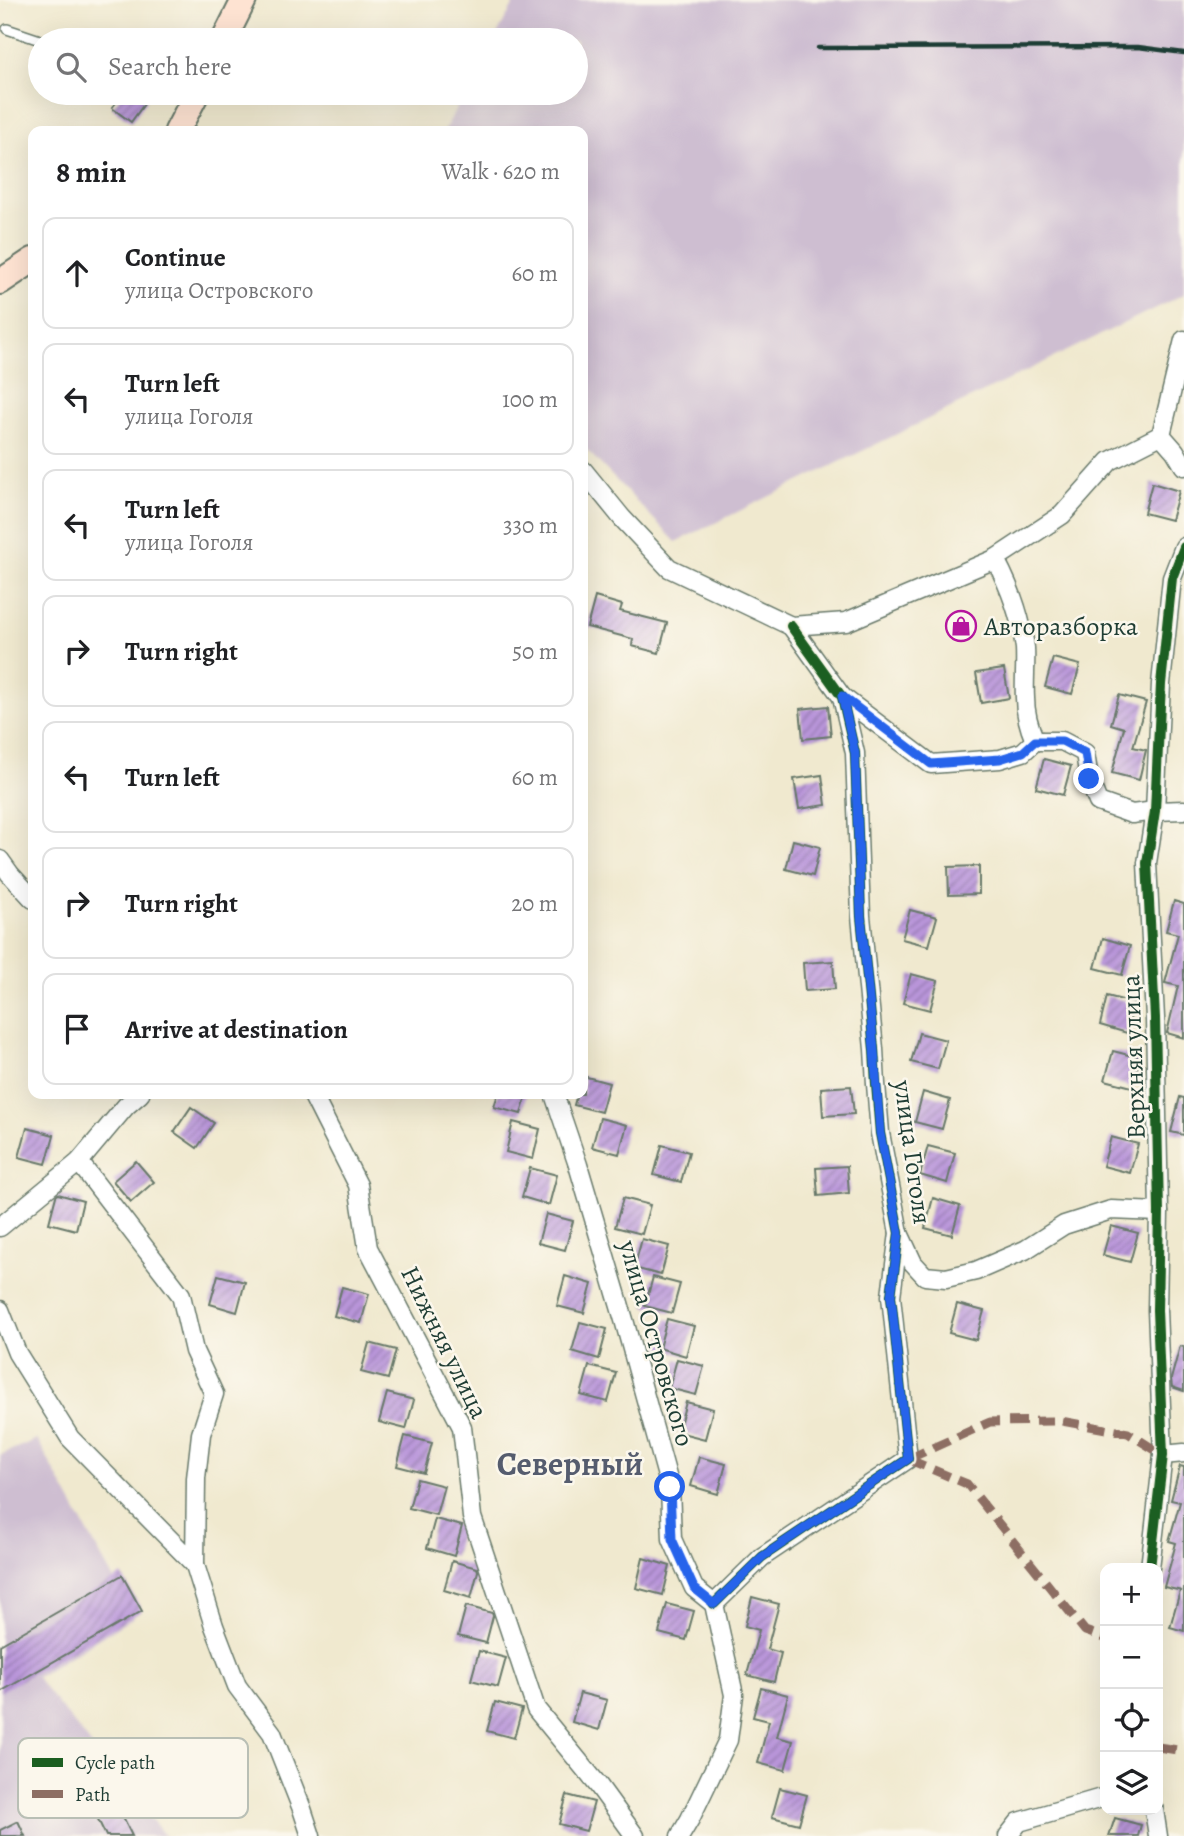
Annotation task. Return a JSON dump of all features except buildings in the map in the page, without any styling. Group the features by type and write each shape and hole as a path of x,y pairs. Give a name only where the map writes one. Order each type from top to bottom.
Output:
{"street":[{"path":"230,28 244,0"},
{"path":"180,126 191,105"},
{"path":"0,282 28,263"},
{"path":"588,476 622,518 669,568 791,626 846,622 995,559 1062,515 1110,461 1161,435 1184,340"},
{"path":"1161,435 1184,466"},
{"name":"Верхняя улица","path":"1151,1563 1163,1455 1157,1310 1159,1212 1155,1018 1147,863 1155,811 1161,684 1172,578 1184,547"},
{"path":"995,559 1006,579 1019,618 1025,650 1024,701 1027,723 1035,741"},
{"name":"улица Гоголя","path":"714,1604 762,1557 908,1459 891,1296 899,1233 880,1133 861,916 855,753 842,696 791,626"},
{"path":"842,696 931,764 1000,759 1023,752 1035,741 1062,741 1085,753 1089,779 1098,802 1132,814 1184,810"},
{"path":"0,860 28,894"},
{"path":"0,1227 79,1161 134,1099"},
{"name":"Нижняя улица","path":"315,1099 358,1185 369,1248 462,1427 472,1517 536,1709 598,1785 635,1836"},
{"name":"улица Островского","path":"556,1099 578,1164 624,1320 670,1487 672,1539 694,1588 714,1604"},
{"path":"79,1161 181,1295 194,1351 214,1394 201,1434 196,1478 195,1565 237,1686 272,1733 311,1836"},
{"path":"899,1233 913,1263 925,1276 946,1278 976,1271 1025,1250 1064,1225 1111,1210 1159,1212"},
{"path":"0,1310 17,1353 70,1438 195,1565"},
{"path":"1163,1455 1184,1453"},
{"path":"680,1836 728,1740 734,1695 714,1604"},
{"path":"1008,1836 1019,1822 1100,1798"},
{"path":"1155,1815 1158,1836"}],"lane":[{"path":"7,29 28,36"}],"shaded area":[{"path":"516,0 1184,0 1184,294 676,542 588,451 588,126 447,126 458,105 588,105 588,28 501,28"},
{"path":"37,1439 134,1617 36,1677 85,1738 18,1738 18,1818 150,1818 165,1836 0,1836 0,1455"}],"railway":[{"path":"818,48 1138,47 1184,53"}],"marked path":[{"path":"908,1459 990,1422 1061,1421 1128,1433 1163,1455"},
{"path":"908,1459 967,1484 1085,1631 1100,1636"},
{"path":"1163,1748 1184,1751"}],"cycle path":[{"path":"1151,1563 1163,1455 1157,1310 1159,1212 1155,1018 1147,863 1155,811 1161,684 1172,578 1184,547"},
{"path":"714,1604 762,1557 908,1459 891,1296 899,1233 880,1133 861,916 855,753 842,697 791,626"}],"place":[{"name":"Авторазборка","path":"961,626"}],"district":[{"name":"Северный","path":"570,1463"}],"route":[{"path":"670,1487 672,1539 694,1588 714,1604 762,1557 908,1459 891,1296 899,1233 880,1133 861,916 855,753 842,696 931,764 1000,759 1023,752 1035,741 1062,741 1085,753 1089,779"}]}
